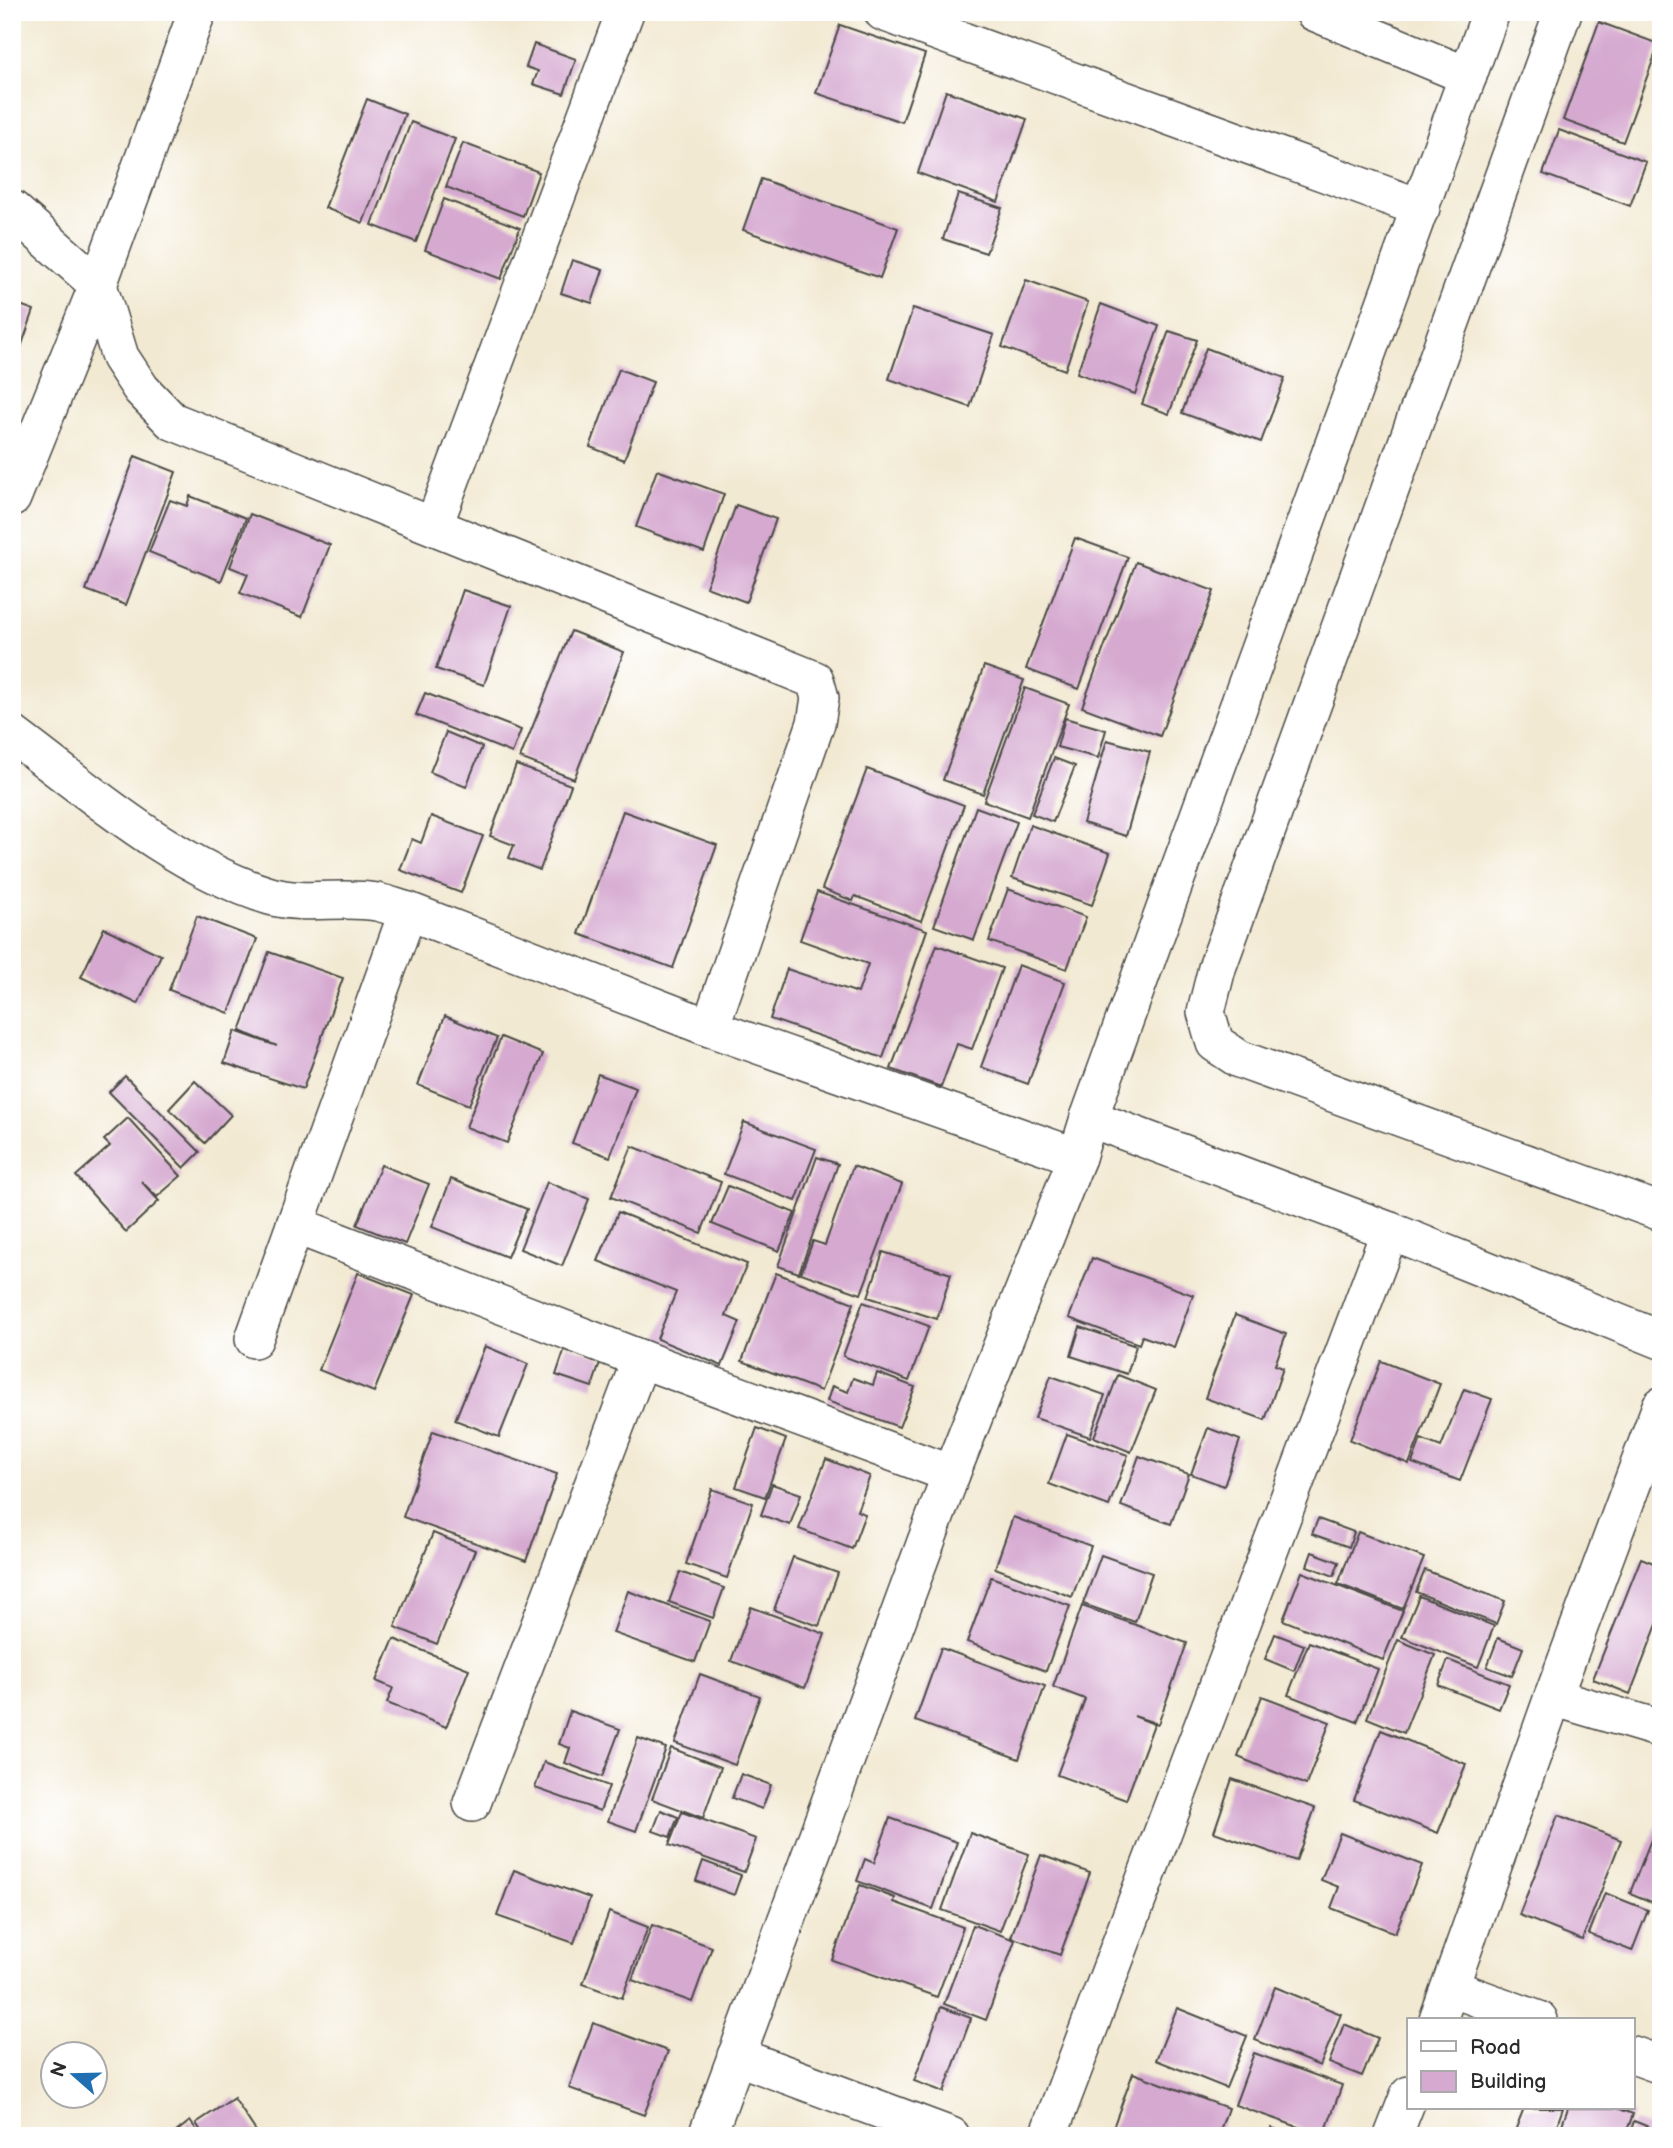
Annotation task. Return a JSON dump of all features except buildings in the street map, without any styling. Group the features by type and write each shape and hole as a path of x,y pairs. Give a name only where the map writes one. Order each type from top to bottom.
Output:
{"street":[{"path":"12,498 98,285 197,12"},
{"path":"434,525 625,12"},
{"path":"883,12 1420,208"},
{"path":"1314,12 1468,76"},
{"path":"707,2136 951,1474 1077,1157 1491,12"},
{"path":"1563,12 1217,968 1206,1012 1215,1043 1238,1059 1661,1212"},
{"path":"12,209 98,285 120,357 141,389 172,421 815,680 820,698 816,723 710,1028"},
{"path":"12,734 167,847 221,877 272,897 311,902 376,902 408,911 710,1028 1077,1157"},
{"path":"254,1339 408,911"},
{"path":"1089,1118 1390,1231 1661,1340"},
{"path":"295,1225 641,1359 951,1474"},
{"path":"1048,2136 1390,1231"},
{"path":"472,1803 641,1359"},
{"path":"1527,2018 1444,2004 1553,1697 1661,1406"},
{"path":"1553,1697 1661,1729"},
{"path":"1634,2055 1661,2065"},
{"path":"736,2056 951,2136"},
{"path":"1393,2136 1407,2100"}]}
